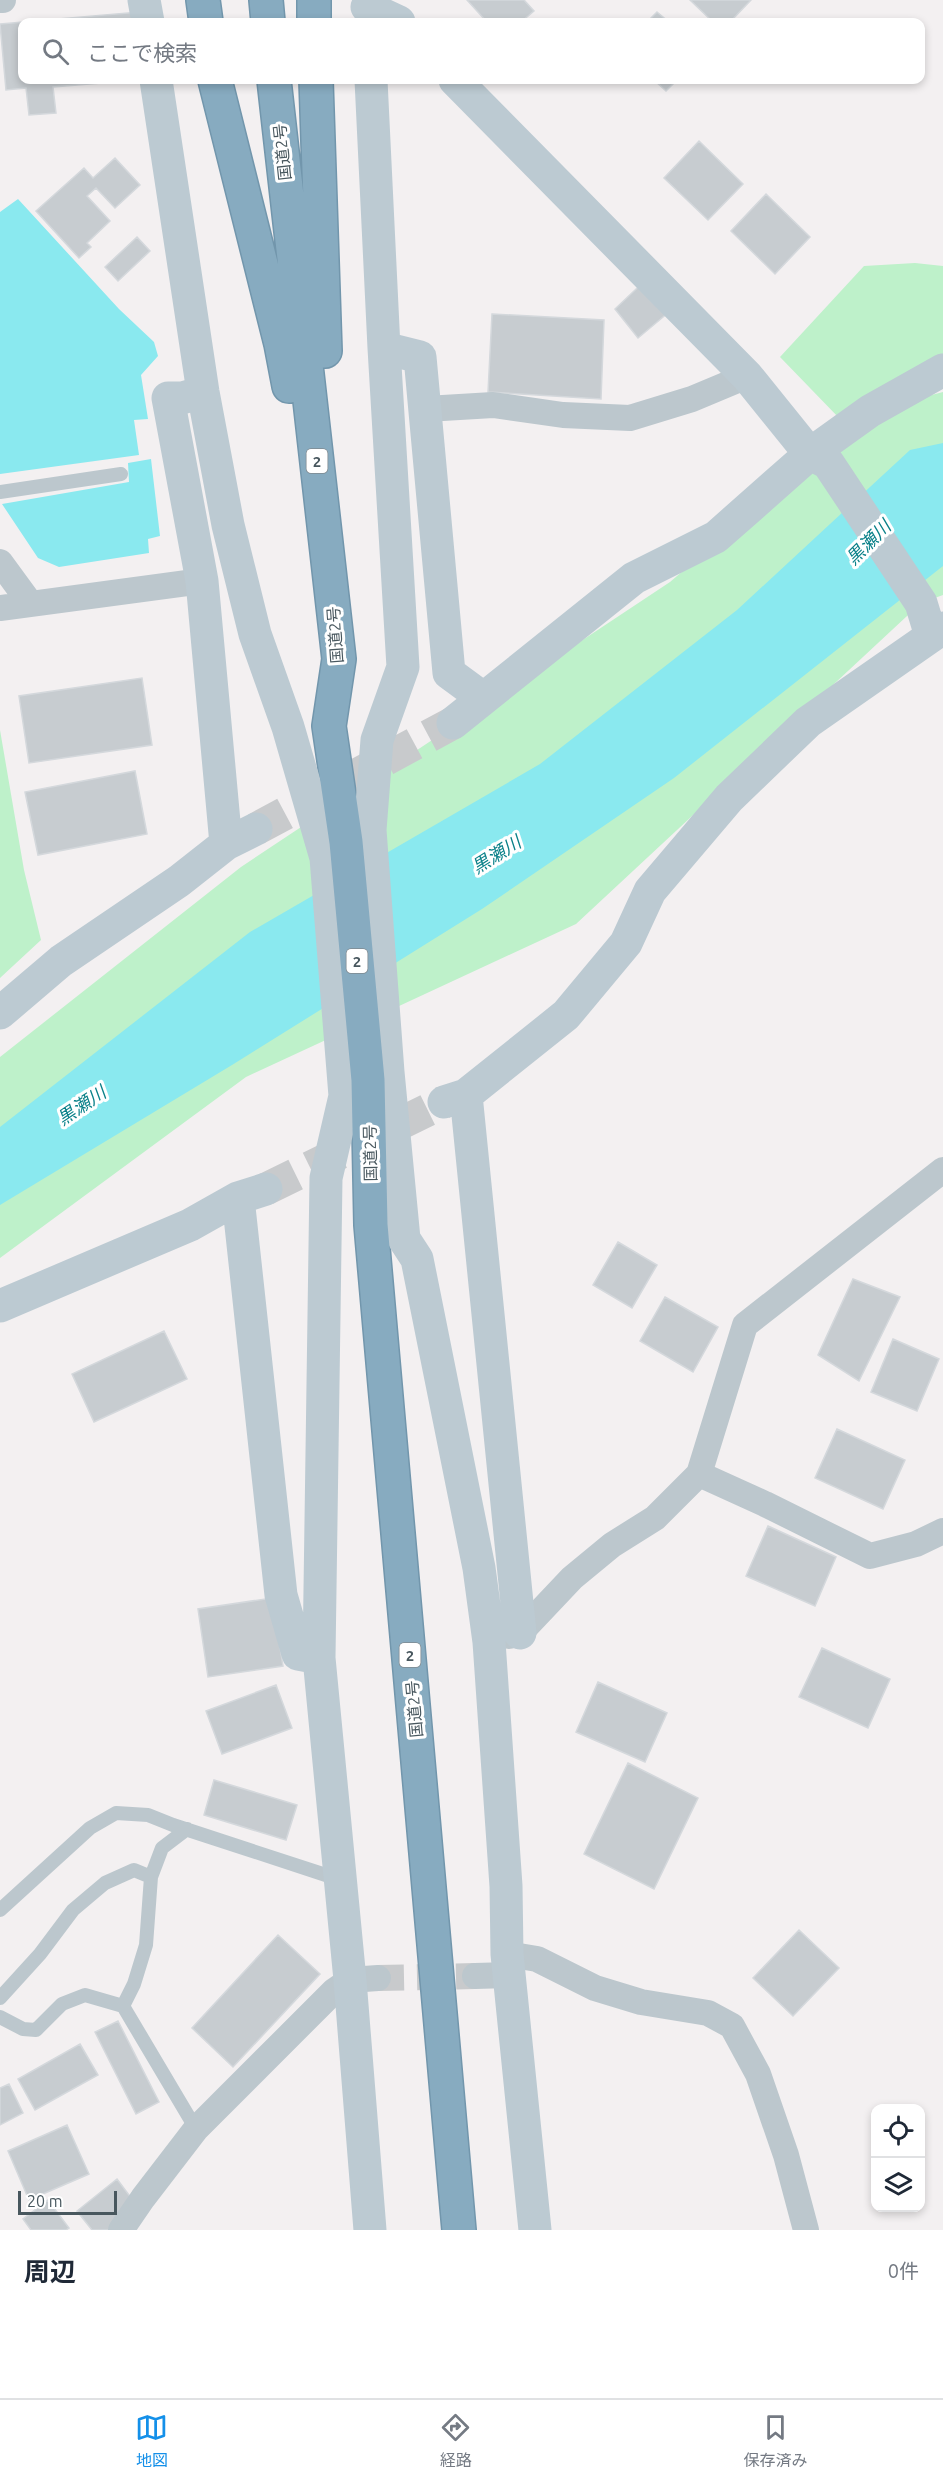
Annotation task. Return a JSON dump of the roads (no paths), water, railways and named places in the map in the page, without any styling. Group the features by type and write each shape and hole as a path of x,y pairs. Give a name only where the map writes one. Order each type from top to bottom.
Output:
{"highway":[{"path":"203,0 205,18"},
{"path":"266,0 268,18"},
{"path":"314,0 314,18"},
{"path":"216,84 281,344 339,659"},
{"name":"国道2号","path":"274,84 339,659 329,726 347,844 367,1083 371,1225 459,2230"},
{"path":"316,84 318,200 339,659"}],"street":[{"path":"144,0 147,18"},
{"path":"368,10 389,18"},
{"path":"157,84 203,392 228,525 255,634 288,728 347,844"},
{"path":"347,844 377,740 403,667 371,84"},
{"path":"459,84 747,376 819,459 921,603 937,632 808,722 729,798 650,891 626,943 566,1015 455,1098 505,1638 508,1964 535,2230"},
{"path":"384,348 420,357 449,673 483,698"},
{"path":"453,723 634,578 716,537 819,459 870,411 943,369"},
{"path":"426,409 493,405 563,415 630,418 692,399 747,376"},
{"path":"203,392 182,398 168,398 202,581 226,844"},
{"path":"0,562 30,603"},
{"path":"0,608 202,581"},
{"path":"0,1013 61,961 179,881 226,844 256,829"},
{"path":"367,1083 404,1239 417,1259 479,1568 505,1638"},
{"path":"367,1083 326,1178 319,1658 340,1879 364,1979 370,2230"},
{"path":"505,1638 612,1545 655,1518 699,1474 745,1325 943,1170"},
{"path":"0,1306 190,1225 252,1194 281,1595 298,1654 319,1658"},
{"path":"699,1474 870,1556 916,1544 943,1531"},
{"path":"475,1976 508,1964 537,1959 595,1988 641,2002 708,2013 732,2026 758,2074 786,2155 806,2230"},
{"path":"121,2230 196,2129 334,1991 364,1979"}],"lane":[{"path":"0,492 121,474"},
{"path":"0,1910 90,1828 116,1814 148,1815 340,1879"},
{"path":"123,2006 134,1984 146,1945 151,1877 162,1848 187,1829"},
{"path":"0,1998 40,1954 73,1910 105,1883 134,1870 151,1877"},
{"path":"0,2017 23,2029 36,2030 62,2004 85,1995 123,2006 196,2129"}],"water":[{"path":"18,199 119,309 154,342 158,356 141,375 148,419 134,420 139,455 0,474 0,212"},
{"name":"黒瀬川","path":"943,443 943,566 674,778 482,909 232,1065 0,1205 0,1127 250,932 540,764 737,610 910,450"},
{"path":"151,459 160,536 148,539 149,553 59,567 38,558 2,504 129,482 128,463"}],"tunnel":[{"path":"256,829 453,723"},
{"path":"266,1189 444,1102"},
{"path":"378,1978 475,1976"}]}
